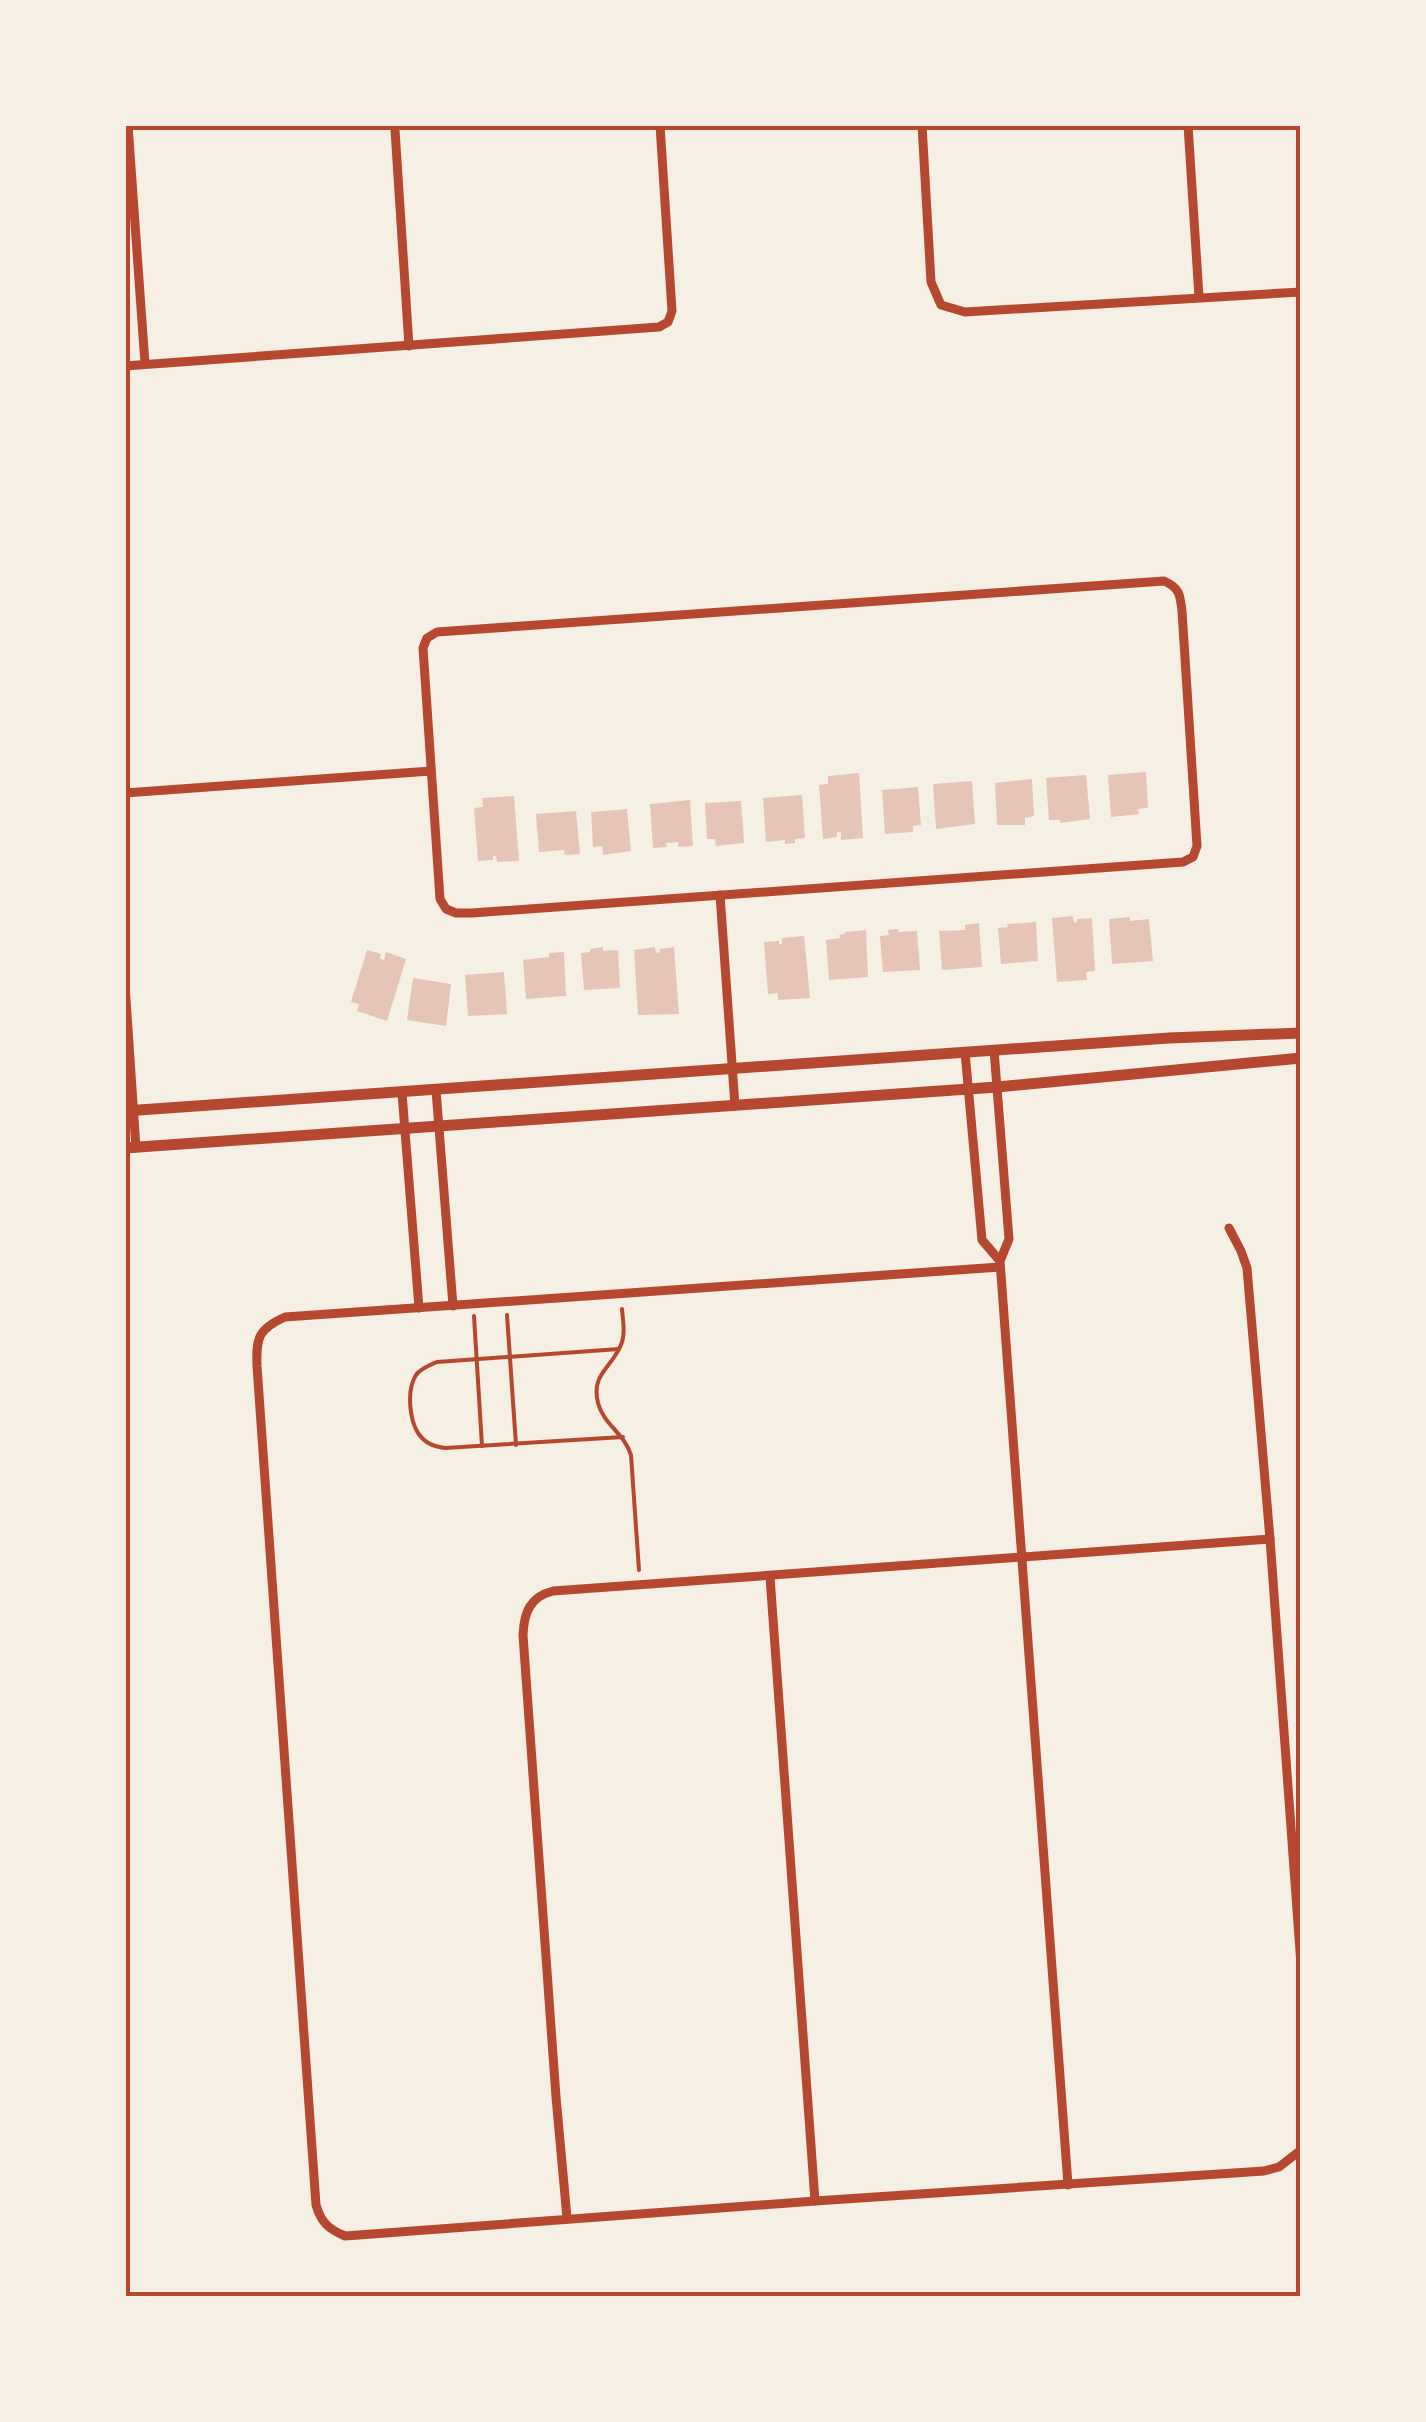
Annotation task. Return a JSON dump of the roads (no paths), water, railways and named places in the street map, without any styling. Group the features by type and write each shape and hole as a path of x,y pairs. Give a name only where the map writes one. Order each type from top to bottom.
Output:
{"street":[{"path":"128,125 145,364"},
{"path":"125,366 659,328 668,322 672,311 660,125"},
{"path":"922,125 931,282 941,305 965,312 1301,292"},
{"path":"1188,125 1199,297"},
{"path":"395,130 410,346"},
{"path":"1164,582 1174,585 1180,596 1197,846 1193,857 1168,864 456,913 446,909 440,899 430,771 423,648 427,638 437,632 1164,582"},
{"path":"125,793 430,771"},
{"path":"720,895 736,1106"},
{"path":"125,985 131,1148 997,1087 1301,1058"},
{"path":"129,1110 1169,1038 1301,1033"},
{"path":"994,1050 1010,1238 1000,1264 1068,2184"},
{"path":"965,1052 982,1240 1000,1264"},
{"path":"436,1090 453,1306"},
{"path":"402,1093 420,1308"},
{"path":"1229,1228 1247,1268 1301,1965"},
{"path":"1000,1264 285,1317 262,1330 256,1344 257,1366 316,2206 321,2221 344,2236 815,2200 1264,2172 1279,2167 1301,2150"},
{"path":"566,2218 523,1635 524,1616 540,1594 553,1590 1270,1539"},
{"path":"770,1576 815,2200"}]}
